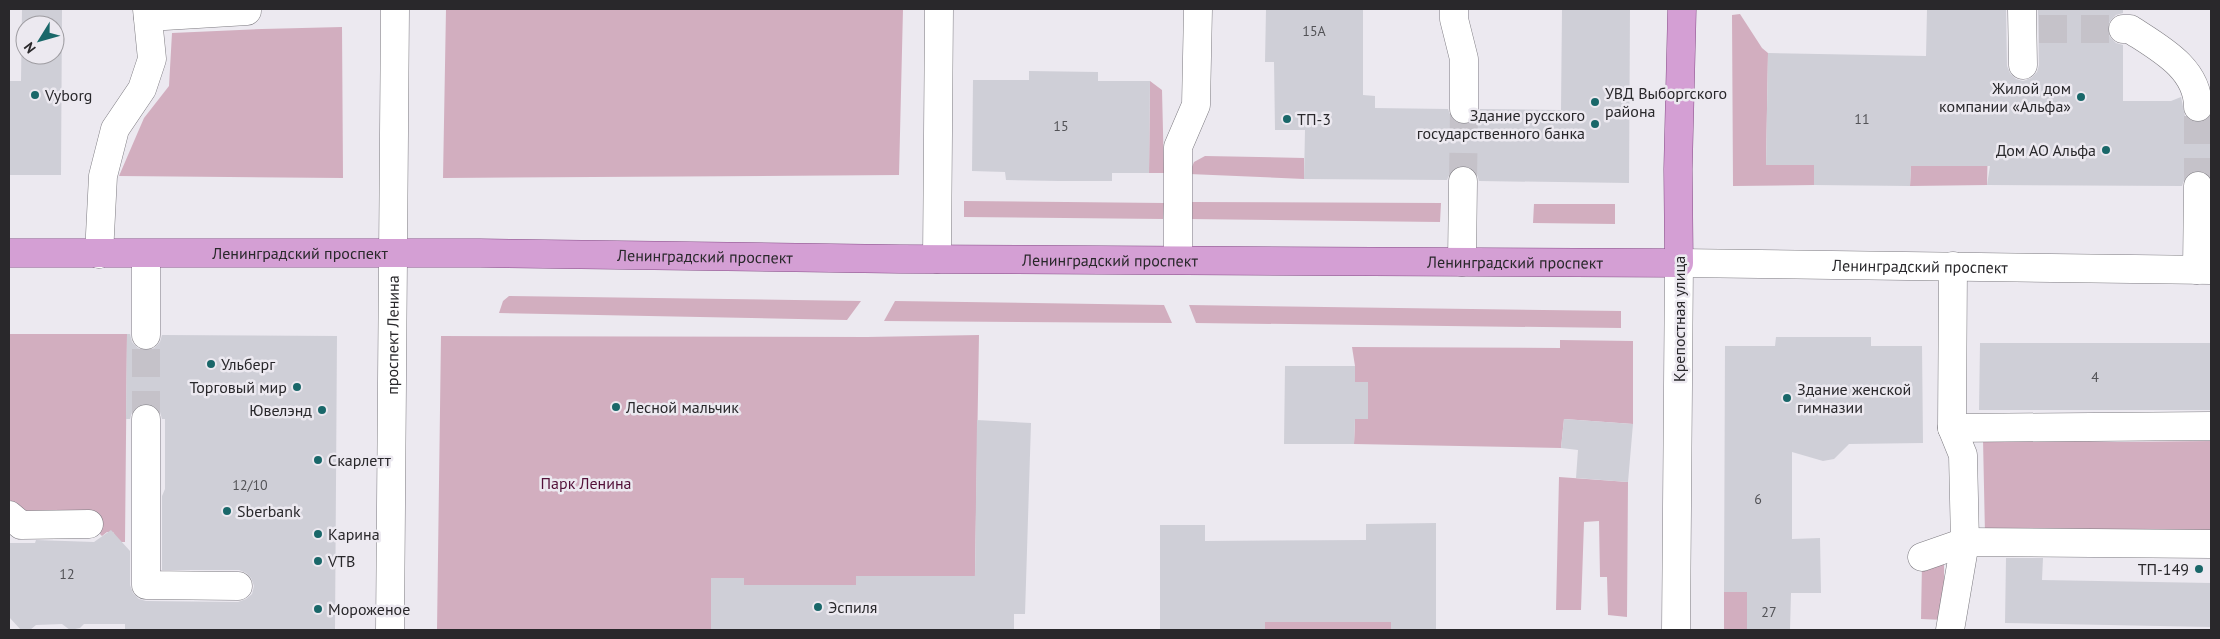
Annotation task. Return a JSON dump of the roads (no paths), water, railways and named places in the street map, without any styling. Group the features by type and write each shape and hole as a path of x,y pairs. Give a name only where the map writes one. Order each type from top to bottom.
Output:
{"main road":[{"name":"Крепостная улица","path":"1679,263 1678,169 1682,9"},
{"name":"Ленинградский проспект","path":"9,254 392,253 937,259 1679,263"}],"street":[{"name":"проспект Ленина","path":"390,630 395,9"},
{"path":"937,259 939,9"},
{"path":"1178,260 1178,147 1196,105 1198,9"},
{"path":"1454,9 1454,19 1464,59 1464,109"},
{"path":"98,254 103,176 115,129 142,89 152,59 147,13 247,11"},
{"path":"2022,65 2027,22"},
{"path":"2123,29 2130,29 2167,52 2186,73 2198,92 2198,107"},
{"path":"1462,262 1463,181"},
{"path":"2198,186 2204,270"},
{"path":"146,254 146,335"},
{"name":"Ленинградский проспект","path":"1679,263 2204,270"},
{"name":"Крепостная улица","path":"1676,630 1679,263"},
{"path":"1950,630 1964,542 1963,455 1952,428 1953,266"},
{"path":"146,419 146,585 238,586"},
{"path":"1952,428 2211,426"},
{"path":"9,515 21,525 89,524"},
{"path":"1922,556 1964,542 2211,544"}],"tunnel":[{"path":"2039,29 2123,29"},
{"path":"2198,107 2198,186"},
{"path":"1463,181 1464,109"},
{"path":"146,335 146,419"}],"place":[{"name":"Vyborg","path":"35,95"},
{"name":"Жилой дом компании «Альфа»","path":"2081,97"},
{"name":"УВД Выборгского района","path":"1595,102"},
{"name":"ТП-3","path":"1287,119"},
{"name":"Здание русского государственного банка","path":"1595,124"},
{"name":"Дом АО Альфа","path":"2106,150"},
{"name":"Ульберг","path":"211,364"},
{"name":"Торговый мир","path":"297,387"},
{"name":"Здание женской гимназии","path":"1787,398"},
{"name":"Лесной мальчик","path":"616,407"},
{"name":"Ювелэнд","path":"322,410"},
{"name":"Скарлетт","path":"318,460"},
{"name":"Sberbank","path":"227,511"},
{"name":"Карина","path":"318,534"},
{"name":"VTB","path":"318,561"},
{"name":"ТП-149","path":"2199,569"},
{"name":"Эспиля","path":"818,607"},
{"name":"Мороженое","path":"318,609"}],"park label":[{"name":"Парк Ленина","path":"586,483"}]}
